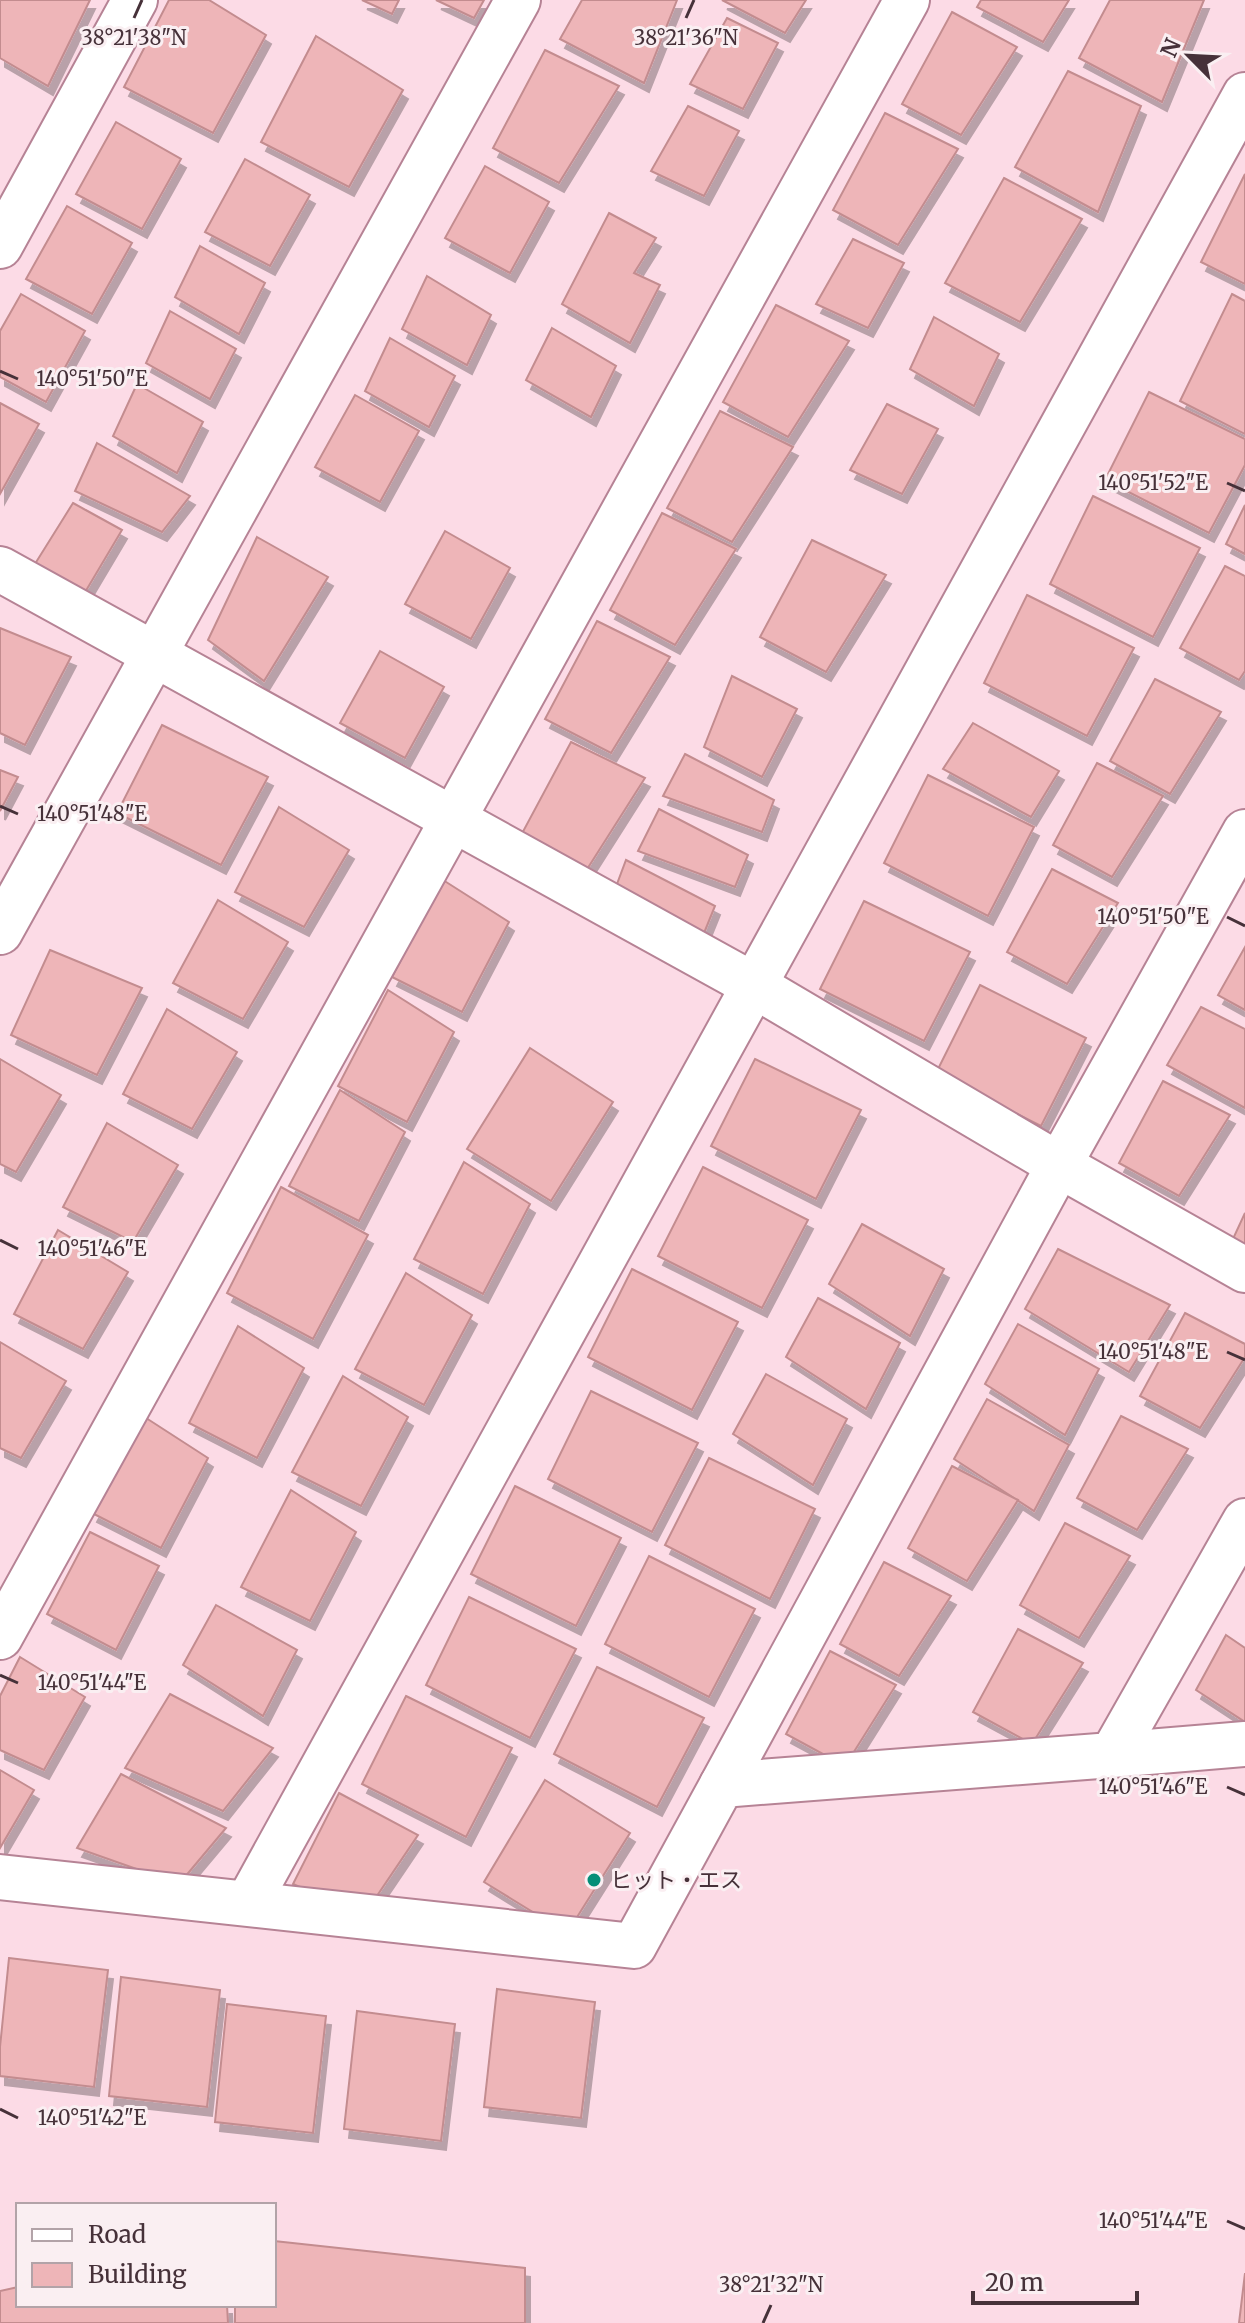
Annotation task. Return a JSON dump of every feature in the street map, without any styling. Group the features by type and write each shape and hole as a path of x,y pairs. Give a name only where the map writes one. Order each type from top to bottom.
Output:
{"street":[{"path":"0,246 135,0"},
{"path":"0,932 518,0"},
{"path":"0,1637 907,0"},
{"path":"248,1903 1245,95"},
{"path":"0,569 755,986 1059,1165 1245,1270"},
{"path":"0,1877 634,1946 1059,1165 1245,832"},
{"path":"1112,1755 1245,1521"},
{"path":"722,1785 1245,1744"}],"building":[{"path":"0,0 90,0 48,86 0,58"},
{"path":"169,0 209,0 266,35 213,133 124,87"},
{"path":"362,0 399,0 392,14"},
{"path":"436,0 484,0 474,18"},
{"path":"582,0 677,0 644,83 560,39"},
{"path":"722,0 806,0 785,33"},
{"path":"981,0 1069,0 1043,42 977,7"},
{"path":"1110,0 1204,0 1162,102 1079,58"},
{"path":"952,12 1017,47 961,135 902,104"},
{"path":"727,18 778,43 743,109 690,84"},
{"path":"316,36 403,90 349,187 261,142"},
{"path":"545,50 619,86 559,183 493,148"},
{"path":"1068,71 1141,106 1098,212 1015,167"},
{"path":"688,106 739,131 704,196 651,171"},
{"path":"885,113 958,149 898,245 833,210"},
{"path":"116,122 181,159 142,229 76,194"},
{"path":"245,159 310,195 270,266 205,232"},
{"path":"485,166 549,202 510,273 445,238"},
{"path":"1245,174 1245,284 1201,262"},
{"path":"1004,178 1082,219 1020,322 945,283"},
{"path":"67,206 132,243 92,314 26,279"},
{"path":"609,213 656,238 634,273 660,285 630,343 562,304"},
{"path":"853,239 904,263 868,328 816,304"},
{"path":"200,246 265,283 239,334 175,297"},
{"path":"427,276 491,315 467,365 402,329"},
{"path":"21,294 85,331 46,402 0,377 0,331"},
{"path":"1232,294 1245,301 1245,434 1180,401"},
{"path":"776,305 849,341 788,437 723,402"},
{"path":"170,311 236,349 210,399 146,363"},
{"path":"934,317 999,354 974,406 910,369"},
{"path":"552,328 616,366 591,417 526,380"},
{"path":"390,338 455,376 429,427 365,391"},
{"path":"137,384 203,422 177,473 113,436"},
{"path":"1149,392 1245,439 1245,465 1209,533 1105,480"},
{"path":"355,395 419,431 380,502 315,467"},
{"path":"0,403 39,424 0,494"},
{"path":"887,404 938,429 902,494 850,470"},
{"path":"720,411 793,447 732,542 667,508"},
{"path":"97,443 190,496 162,532 75,491"},
{"path":"1093,496 1200,548 1153,637 1050,584"},
{"path":"73,503 122,530 84,594 33,567"},
{"path":"1245,505 1245,554 1226,544"},
{"path":"662,513 736,549 675,645 610,610"},
{"path":"445,531 510,568 471,639 405,604"},
{"path":"257,537 328,577 264,681 208,640"},
{"path":"812,540 886,575 826,672 760,637"},
{"path":"1225,566 1245,576 1245,671 1239,680 1180,648"},
{"path":"1027,595 1134,648 1087,736 984,683"},
{"path":"597,621 670,657 611,753 545,719"},
{"path":"0,628 71,657 25,745 0,733"},
{"path":"380,651 444,687 405,758 340,723"},
{"path":"732,676 797,709 762,777 704,747"},
{"path":"1155,679 1221,712 1170,794 1110,761"},
{"path":"973,723 1059,771 1031,817 943,769"},
{"path":"162,725 268,777 221,865 117,813"},
{"path":"571,742 645,778 584,874 519,839"},
{"path":"685,754 774,800 762,832 663,796"},
{"path":"1097,763 1163,796 1112,877 1053,845"},
{"path":"0,770 18,777 0,811"},
{"path":"928,775 1034,827 988,916 884,863"},
{"path":"279,807 349,850 304,927 235,892"},
{"path":"659,809 748,855 735,887 638,851"},
{"path":"626,860 715,906 702,938 614,892"},
{"path":"1052,869 1118,903 1067,984 1007,952"},
{"path":"443,880 509,922 462,1012 392,977"},
{"path":"218,900 288,942 243,1019 173,983"},
{"path":"864,901 970,952 924,1041 820,989"},
{"path":"1245,947 1245,1010 1218,995"},
{"path":"50,950 142,988 97,1075 11,1035"},
{"path":"980,985 1086,1038 1041,1126 936,1073"},
{"path":"388,990 454,1032 407,1122 338,1086"},
{"path":"1201,1007 1245,1029 1245,1108 1167,1065"},
{"path":"167,1009 237,1052 192,1129 123,1094"},
{"path":"530,1048 613,1102 551,1201 467,1149"},
{"path":"0,1059 61,1095 16,1172 0,1164"},
{"path":"755,1059 861,1110 816,1199 711,1146"},
{"path":"1163,1081 1230,1115 1179,1196 1119,1163"},
{"path":"340,1090 405,1132 359,1221 289,1186"},
{"path":"107,1123 178,1165 133,1242 63,1207"},
{"path":"464,1162 530,1204 483,1294 414,1259"},
{"path":"703,1167 808,1220 762,1308 658,1256"},
{"path":"281,1187 368,1235 313,1339 227,1293"},
{"path":"1245,1213 1245,1247 1232,1241"},
{"path":"862,1224 944,1269 910,1336 829,1284"},
{"path":"58,1230 128,1272 83,1349 14,1314"},
{"path":"1058,1249 1170,1305 1129,1372 1025,1309"},
{"path":"632,1269 738,1322 692,1410 588,1357"},
{"path":"406,1273 472,1315 424,1405 355,1369"},
{"path":"818,1298 900,1343 866,1409 786,1357"},
{"path":"1185,1313 1245,1344 1245,1357 1200,1428 1140,1396"},
{"path":"1018,1324 1099,1369 1065,1435 985,1384"},
{"path":"238,1326 304,1368 257,1458 189,1423"},
{"path":"0,1342 66,1381 21,1458 0,1448"},
{"path":"766,1374 847,1419 813,1485 733,1434"},
{"path":"343,1376 408,1417 361,1506 292,1472"},
{"path":"591,1391 698,1443 652,1532 548,1479"},
{"path":"987,1399 1069,1445 1034,1511 954,1459"},
{"path":"143,1416 208,1458 161,1548 92,1513"},
{"path":"1121,1416 1188,1449 1137,1530 1077,1498"},
{"path":"709,1458 815,1509 770,1599 665,1545"},
{"path":"952,1466 1018,1500 967,1581 908,1548"},
{"path":"515,1486 621,1538 576,1626 471,1574"},
{"path":"291,1490 356,1532 310,1621 241,1587"},
{"path":"1065,1523 1130,1556 1079,1638 1020,1605"},
{"path":"90,1532 159,1566 116,1650 47,1614"},
{"path":"649,1556 755,1609 709,1697 605,1644"},
{"path":"884,1562 951,1596 899,1676 840,1644"},
{"path":"469,1597 576,1649 530,1738 426,1685"},
{"path":"216,1605 297,1650 263,1716 183,1665"},
{"path":"1018,1629 1083,1663 1032,1744 973,1712"},
{"path":"1226,1635 1245,1648 1245,1722 1196,1690"},
{"path":"830,1651 896,1685 845,1766 786,1734"},
{"path":"20,1657 85,1697 44,1770 0,1750 0,1696"},
{"path":"597,1667 704,1718 657,1807 554,1754"},
{"path":"170,1694 273,1748 223,1811 125,1768"},
{"path":"406,1696 512,1748 466,1837 362,1784"},
{"path":"0,1770 34,1790 0,1848"},
{"path":"121,1774 226,1828 179,1884 77,1848"},
{"path":"545,1780 630,1833 567,1933 484,1882"},
{"path":"339,1793 418,1835 364,1915 293,1884"},
{"path":"9,1958 108,1970 94,2087 0,2076"},
{"path":"121,1977 220,1990 207,2107 109,2096"},
{"path":"497,1989 595,2002 581,2118 484,2107"},
{"path":"227,2004 326,2016 313,2133 215,2122"},
{"path":"357,2011 455,2024 441,2141 344,2129"},
{"path":"276,2241 525,2268 525,2323 235,2323 235,2307 276,2307"},
{"path":"1245,2273 1245,2323 1239,2323"},
{"path":"16,2287 16,2307 227,2307 228,2323 0,2323 0,2291"}],"place":[{"name":"ヒット・エス","path":"594,1880"}]}
